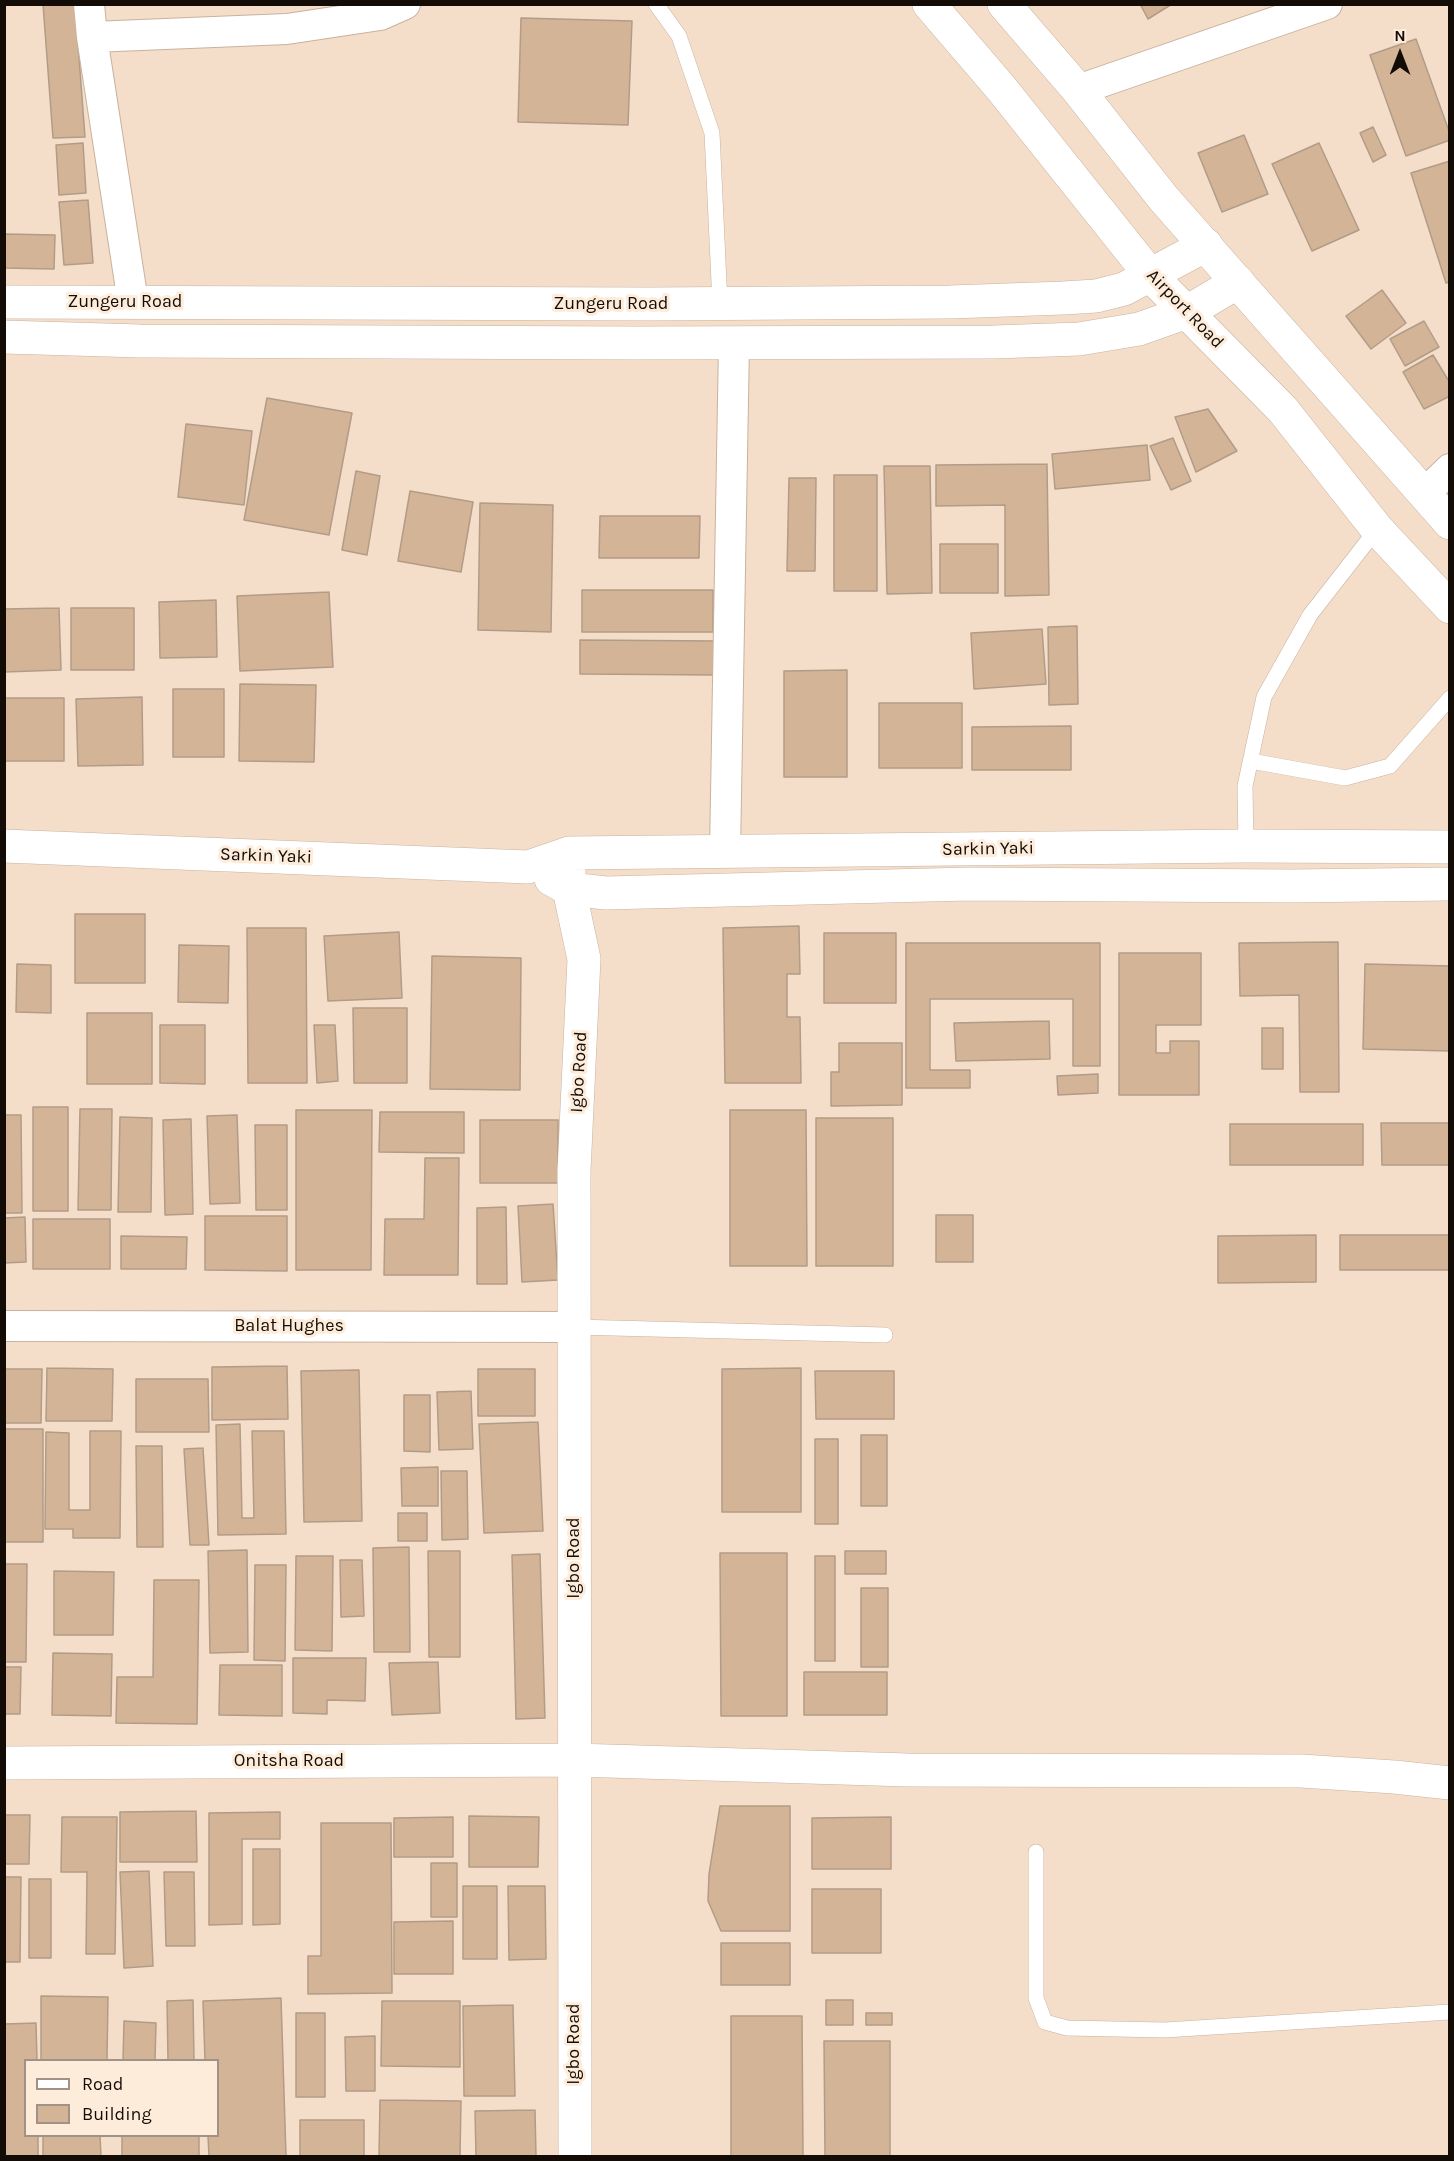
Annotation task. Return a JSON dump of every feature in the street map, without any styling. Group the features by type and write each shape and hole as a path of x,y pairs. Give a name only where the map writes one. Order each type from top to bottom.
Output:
{"street":[{"path":"89,4 92,37 133,302"},
{"path":"92,37 287,29 380,15 405,4"},
{"name":"Airport Road","path":"929,4 1001,88 1151,276 1283,410 1377,529 1449,607"},
{"path":"1004,4 1078,90 1164,199 1449,523"},
{"path":"1078,90 1327,4"},
{"name":"Zungeru Road","path":"4,302 720,304 950,302 1063,298 1096,296 1114,291 1151,276 1206,245"},
{"path":"4,337 140,341 734,343 982,343 1079,339 1139,329 1187,312 1238,282"},
{"path":"725,852 734,343"},
{"path":"1424,494 1449,469"},
{"name":"Sarkin Yaki","path":"4,846 528,867 569,853 1246,846 1449,847"},
{"name":"Igbo Road","path":"569,853 569,889 584,959 574,1171 575,2157"},
{"name":"Igbo Road","path":"584,959 606,892 606,853"},
{"name":"Sarkin Yaki","path":"528,867 569,889"},
{"path":"569,889 606,892 969,884 1292,886 1449,884"},
{"name":"Balat Hughes","path":"4,1326 574,1327"},
{"name":"Onitsha Road","path":"4,1763 574,1760 908,1770 1301,1771 1449,1783"}],"lane":[{"path":"656,4 679,36 712,134 720,304"},
{"path":"1246,846 1245,786 1264,697 1310,615 1377,529"},
{"path":"1251,761 1346,778 1390,766 1449,698"},
{"path":"574,1327 885,1335"},
{"path":"1036,1852 1036,1998 1045,2022 1067,2028 1165,2030 1449,2012"}],"building":[{"path":"43,4 75,4 85,137 53,138"},
{"path":"1140,4 1172,4 1148,19"},
{"path":"521,18 632,21 628,125 518,122"},
{"path":"1416,39 1450,134 1450,140 1406,156 1370,55"},
{"path":"1373,127 1386,155 1373,162 1360,133"},
{"path":"1244,135 1268,194 1222,212 1198,153"},
{"path":"83,143 86,193 59,195 56,145"},
{"path":"1319,143 1359,230 1312,251 1272,164"},
{"path":"1450,161 1450,282 1446,283 1411,173"},
{"path":"88,200 93,263 64,265 59,202"},
{"path":"4,234 55,235 54,269 4,268"},
{"path":"1382,290 1406,323 1371,349 1346,316"},
{"path":"1424,321 1439,347 1405,366 1390,339"},
{"path":"1433,355 1450,383 1450,396 1424,409 1403,372"},
{"path":"267,398 352,413 329,535 244,520"},
{"path":"1208,409 1237,451 1196,472 1175,417"},
{"path":"186,424 252,431 244,505 178,497"},
{"path":"1173,438 1191,481 1171,490 1150,446"},
{"path":"1147,445 1150,480 1055,489 1052,454"},
{"path":"1047,464 1049,595 1005,596 1005,505 936,506 936,465"},
{"path":"884,466 930,466 932,593 887,594"},
{"path":"356,471 380,476 367,555 342,550"},
{"path":"834,475 877,475 877,591 834,591"},
{"path":"789,478 816,478 815,571 787,571"},
{"path":"410,491 473,502 461,572 398,561"},
{"path":"480,503 553,505 551,632 478,630"},
{"path":"600,516 700,516 699,558 599,558"},
{"path":"940,544 998,544 998,593 940,593"},
{"path":"582,590 713,590 713,632 582,632"},
{"path":"329,592 333,667 240,671 237,596"},
{"path":"216,600 217,657 160,658 159,602"},
{"path":"59,608 61,670 4,672 4,609"},
{"path":"71,608 134,608 134,670 71,670"},
{"path":"1077,626 1078,704 1049,705 1048,627"},
{"path":"1042,629 1046,684 974,689 971,633"},
{"path":"580,640 717,641 716,675 580,674"},
{"path":"847,670 847,777 784,777 784,671"},
{"path":"240,684 316,685 314,762 239,761"},
{"path":"173,689 224,689 224,757 173,757"},
{"path":"142,697 143,765 78,766 76,699"},
{"path":"4,698 64,698 64,761 4,761"},
{"path":"879,703 962,703 962,768 879,768"},
{"path":"1071,726 1071,770 972,770 972,727"},
{"path":"75,914 145,914 145,983 75,983"},
{"path":"799,926 800,974 787,974 787,1017 800,1017 801,1083 725,1083 723,928"},
{"path":"247,928 306,928 307,1083 248,1083"},
{"path":"399,932 402,998 328,1001 324,936"},
{"path":"824,933 896,933 896,1003 824,1003"},
{"path":"1338,942 1339,1092 1300,1092 1299,995 1240,996 1239,943"},
{"path":"906,943 1100,943 1100,1066 1073,1066 1073,999 930,999 930,1070 970,1070 970,1088 906,1088"},
{"path":"179,945 229,946 228,1003 178,1002"},
{"path":"1119,953 1201,953 1201,1025 1156,1025 1156,1053 1170,1053 1170,1041 1199,1041 1199,1095 1119,1095"},
{"path":"432,956 521,958 520,1090 430,1089"},
{"path":"17,964 51,965 51,1013 16,1012"},
{"path":"1365,964 1450,966 1450,1051 1363,1049"},
{"path":"353,1008 407,1008 407,1083 354,1083"},
{"path":"87,1013 152,1013 152,1084 87,1084"},
{"path":"1049,1021 1050,1059 956,1061 954,1023"},
{"path":"160,1025 205,1025 205,1084 160,1083"},
{"path":"314,1025 335,1025 338,1081 317,1083"},
{"path":"1262,1028 1283,1028 1283,1069 1262,1069"},
{"path":"839,1043 902,1043 902,1105 831,1106 831,1072 839,1072"},
{"path":"1098,1074 1098,1093 1058,1095 1057,1076"},
{"path":"33,1107 68,1107 68,1211 33,1211"},
{"path":"80,1109 112,1109 111,1210 78,1210"},
{"path":"296,1110 372,1110 371,1270 296,1270"},
{"path":"730,1110 806,1110 807,1266 730,1266"},
{"path":"380,1112 464,1112 464,1153 379,1152"},
{"path":"4,1115 21,1115 22,1213 4,1213"},
{"path":"237,1115 240,1203 210,1204 207,1116"},
{"path":"120,1117 152,1118 151,1212 118,1212"},
{"path":"816,1118 893,1118 893,1266 816,1266"},
{"path":"191,1119 193,1214 165,1215 163,1120"},
{"path":"480,1120 558,1120 558,1183 480,1183"},
{"path":"1381,1123 1450,1123 1450,1165 1382,1165"},
{"path":"1230,1124 1363,1124 1363,1165 1230,1165"},
{"path":"255,1125 287,1125 287,1210 256,1210"},
{"path":"425,1158 459,1158 458,1275 384,1275 385,1219 424,1219"},
{"path":"553,1204 558,1280 522,1282 518,1206"},
{"path":"506,1207 507,1284 477,1284 477,1208"},
{"path":"936,1215 973,1215 973,1262 936,1262"},
{"path":"205,1216 287,1216 287,1271 205,1270"},
{"path":"25,1217 26,1262 4,1263 4,1218"},
{"path":"33,1219 110,1219 110,1269 33,1269"},
{"path":"1316,1235 1316,1282 1218,1283 1218,1236"},
{"path":"1340,1235 1450,1235 1450,1270 1340,1270"},
{"path":"121,1236 187,1237 186,1269 121,1269"},
{"path":"287,1366 288,1419 212,1420 212,1367"},
{"path":"47,1368 113,1369 112,1421 46,1421"},
{"path":"801,1368 801,1512 722,1512 722,1369"},
{"path":"4,1369 42,1369 41,1423 4,1423"},
{"path":"478,1369 535,1369 535,1416 478,1416"},
{"path":"359,1370 362,1521 304,1522 301,1371"},
{"path":"815,1371 894,1371 894,1419 816,1419"},
{"path":"136,1379 208,1379 209,1432 136,1432"},
{"path":"471,1391 473,1449 439,1450 437,1392"},
{"path":"404,1395 430,1395 430,1452 404,1451"},
{"path":"538,1422 543,1531 484,1533 479,1424"},
{"path":"240,1424 242,1518 254,1518 252,1431 284,1431 286,1534 218,1535 216,1425"},
{"path":"5,1429 43,1429 43,1542 5,1542"},
{"path":"90,1431 121,1431 120,1538 73,1538 73,1529 45,1529 46,1432 69,1433 69,1510 90,1510"},
{"path":"861,1435 887,1435 887,1506 861,1506"},
{"path":"815,1439 838,1439 838,1524 815,1524"},
{"path":"136,1446 162,1446 163,1547 137,1547"},
{"path":"203,1448 209,1545 190,1545 184,1449"},
{"path":"438,1467 438,1506 402,1506 401,1468"},
{"path":"441,1471 467,1471 468,1539 442,1540"},
{"path":"398,1513 427,1513 427,1541 398,1541"},
{"path":"409,1547 410,1652 374,1652 373,1548"},
{"path":"247,1550 248,1652 210,1653 208,1551"},
{"path":"428,1551 460,1551 460,1657 429,1657"},
{"path":"845,1551 886,1551 886,1574 845,1574"},
{"path":"720,1553 787,1553 787,1716 721,1716"},
{"path":"540,1554 545,1718 516,1719 512,1555"},
{"path":"296,1556 333,1556 332,1651 295,1650"},
{"path":"815,1556 835,1556 835,1661 815,1661"},
{"path":"340,1560 362,1560 364,1616 341,1617"},
{"path":"4,1564 27,1564 26,1662 4,1662"},
{"path":"255,1565 286,1565 285,1661 254,1660"},
{"path":"54,1571 114,1572 113,1635 54,1635"},
{"path":"154,1580 199,1580 197,1724 116,1723 117,1677 153,1677"},
{"path":"861,1588 888,1588 888,1667 861,1667"},
{"path":"53,1653 112,1654 111,1716 52,1715"},
{"path":"293,1658 366,1658 365,1701 327,1700 327,1714 293,1713"},
{"path":"438,1662 440,1713 392,1715 389,1663"},
{"path":"220,1665 282,1665 282,1716 219,1715"},
{"path":"4,1667 21,1667 20,1714 4,1714"},
{"path":"804,1672 887,1672 887,1715 804,1715"},
{"path":"720,1806 790,1806 790,1931 721,1931 708,1901 709,1874"},
{"path":"196,1811 197,1862 120,1862 120,1812"},
{"path":"280,1812 280,1839 242,1839 242,1924 209,1925 209,1813"},
{"path":"4,1815 30,1815 29,1864 4,1864"},
{"path":"469,1816 539,1817 538,1867 469,1867"},
{"path":"62,1817 117,1817 115,1954 86,1954 87,1872 61,1872"},
{"path":"453,1817 453,1857 394,1857 394,1818"},
{"path":"891,1817 891,1869 812,1869 812,1818"},
{"path":"321,1823 391,1823 392,1993 308,1994 308,1956 321,1956"},
{"path":"253,1849 280,1849 280,1924 253,1925"},
{"path":"431,1863 457,1863 457,1917 431,1917"},
{"path":"149,1871 153,1966 124,1968 120,1872"},
{"path":"164,1872 194,1872 195,1946 166,1946"},
{"path":"4,1877 21,1877 20,1962 4,1962"},
{"path":"29,1879 51,1879 51,1958 29,1958"},
{"path":"463,1886 497,1886 497,1959 463,1959"},
{"path":"508,1886 545,1886 546,1959 509,1960"},
{"path":"812,1889 881,1889 881,1953 812,1953"},
{"path":"453,1921 453,1974 394,1974 394,1922"},
{"path":"721,1943 790,1943 790,1985 721,1985"},
{"path":"41,1996 108,1997 107,2059 41,2059"},
{"path":"281,1998 286,2156 209,2156 208,2137 219,2137 219,2059 205,2059 203,2001"},
{"path":"193,2000 194,2059 168,2059 167,2001"},
{"path":"826,2000 853,2000 853,2025 826,2025"},
{"path":"382,2001 460,2001 460,2067 381,2066"},
{"path":"513,2005 515,2096 464,2096 463,2006"},
{"path":"296,2013 325,2013 325,2097 296,2097"},
{"path":"866,2013 892,2013 892,2025 866,2025"},
{"path":"731,2016 802,2016 803,2156 731,2156"},
{"path":"124,2021 156,2023 155,2059 123,2059"},
{"path":"36,2023 37,2059 24,2059 24,2137 38,2137 38,2156 4,2156 4,2024"},
{"path":"375,2036 375,2091 346,2091 345,2037"},
{"path":"824,2041 890,2041 890,2156 825,2156"},
{"path":"380,2100 461,2101 460,2156 379,2156"},
{"path":"535,2110 536,2156 476,2156 475,2111"},
{"path":"300,2120 364,2120 364,2156 300,2156"},
{"path":"43,2137 100,2137 101,2156 43,2156"},
{"path":"122,2137 199,2137 199,2156 122,2156"}]}
